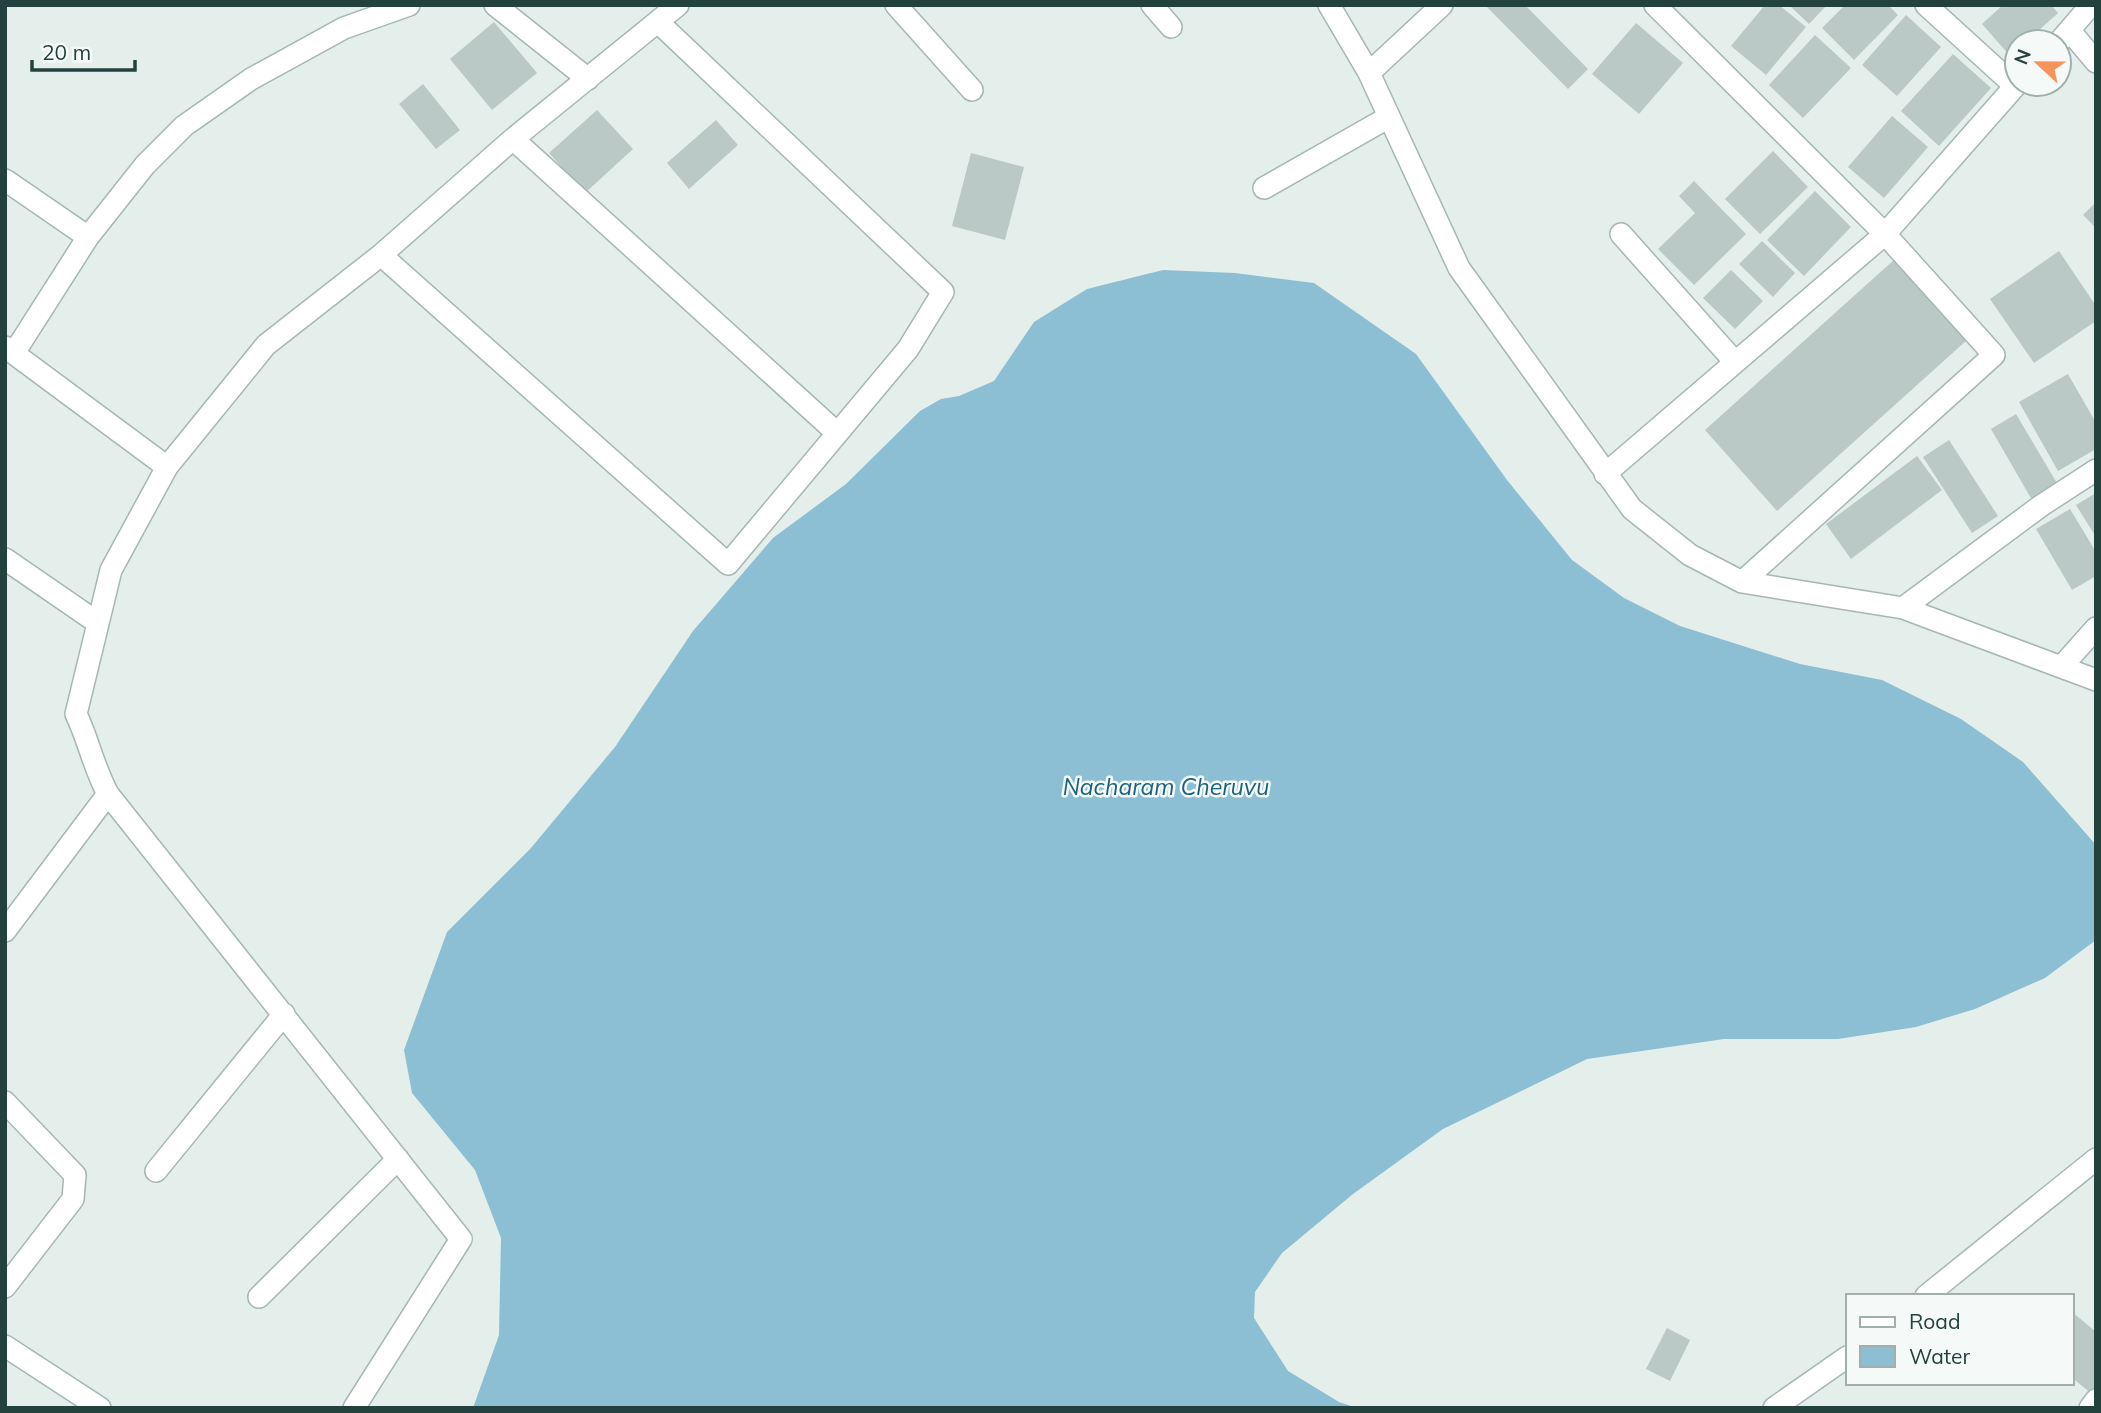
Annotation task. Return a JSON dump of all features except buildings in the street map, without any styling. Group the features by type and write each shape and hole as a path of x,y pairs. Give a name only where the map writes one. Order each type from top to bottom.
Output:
{"street":[{"path":"167,467 9,350 88,237 145,165 184,125 251,79 344,28 409,5"},
{"path":"495,5 588,79"},
{"path":"354,1408 461,1239 108,794 93,768 85,731 76,714 111,570 167,467 266,345 381,254 513,139 678,5"},
{"path":"896,5 972,90"},
{"path":"1152,5 1171,26"},
{"path":"1329,5 1370,73 1459,268 1632,509 1690,555 1742,582 1903,608 2063,665 2096,680"},
{"path":"1370,73 1442,5"},
{"path":"1655,5 1885,234 1994,355 1742,582"},
{"path":"1926,5 2003,73"},
{"path":"2072,28 2091,5"},
{"path":"381,254 728,564 908,349 943,292 658,22"},
{"path":"2073,44 2096,62"},
{"path":"1605,474 1885,234 2005,98"},
{"path":"1264,188 1390,117"},
{"path":"513,139 837,433"},
{"path":"5,180 88,237"},
{"path":"1621,234 1735,362"},
{"path":"1903,608 2042,505 2096,470"},
{"path":"5,559 98,623"},
{"path":"2063,665 2096,628"},
{"path":"5,932 108,794"},
{"path":"156,1171 284,1014"},
{"path":"5,1102 75,1175 73,1199 5,1287"},
{"path":"259,1297 398,1159"},
{"path":"1928,1294 2096,1159"},
{"path":"5,1346 100,1408"},
{"path":"1774,1408 1846,1358"},
{"path":"2090,1408 2096,1400"}],"water":[{"name":"Nacharam Cheruvu","path":"1163,270 1235,273 1314,283 1416,354 1507,480 1572,560 1624,598 1680,626 1800,664 1882,680 1961,719 2023,762 2096,845 2096,940 2045,978 1975,1009 1916,1027 1838,1039 1724,1039 1587,1059 1443,1129 1353,1194 1282,1253 1255,1292 1254,1318 1288,1371 1339,1402 1357,1408 473,1408 499,1335 501,1238 475,1170 412,1093 404,1050 447,932 531,848 615,747 693,631 773,538 846,484 920,411 941,399 959,396 994,381 1034,322 1087,289"}]}
